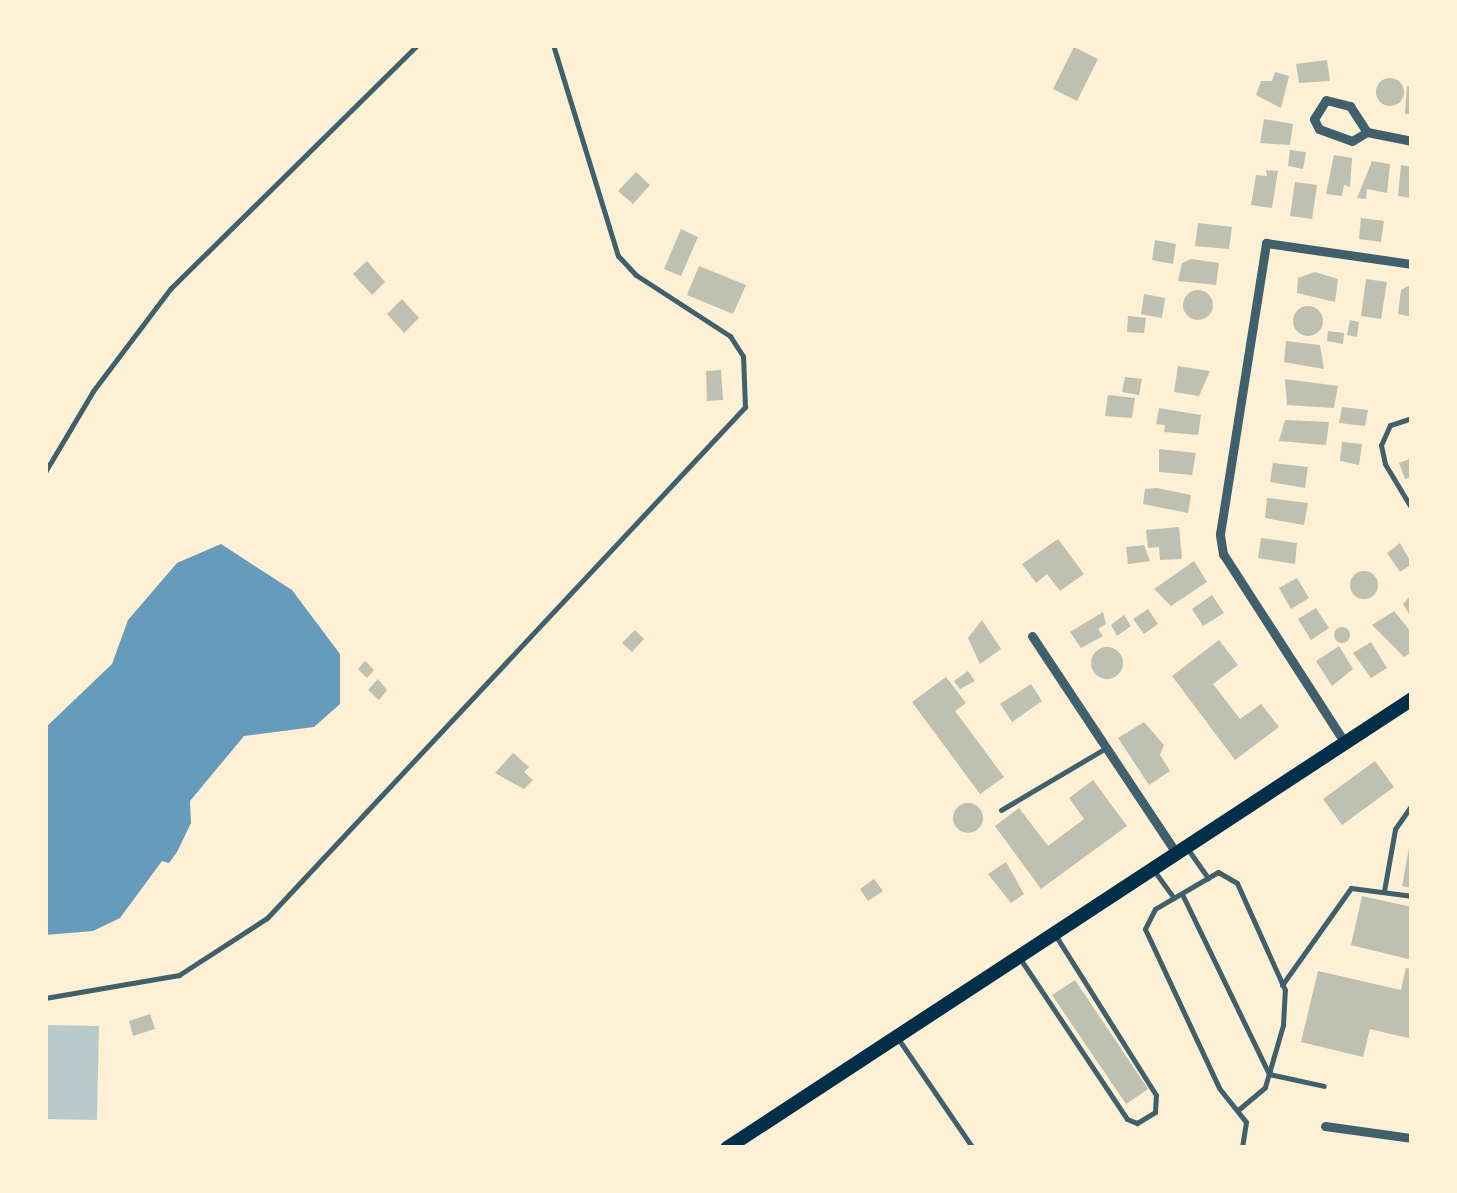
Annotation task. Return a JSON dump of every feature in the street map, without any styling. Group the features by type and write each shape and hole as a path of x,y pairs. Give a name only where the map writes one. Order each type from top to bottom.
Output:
{"main road":[{"path":"727,1148 1412,699"}],"street":[{"path":"1367,132 1352,141 1332,136 1314,118 1326,100 1338,100 1367,132 1412,141"},
{"path":"1344,744 1223,554 1220,534 1266,243 1412,264"},
{"path":"1032,636 1106,748 1181,850"},
{"path":"1325,1126 1412,1138"}],"lane":[{"path":"45,472 94,391 171,288 417,45"},
{"path":"45,998 179,974 267,918 744,408 743,356 730,336 636,275 618,256 553,45"},
{"path":"1412,418 1390,424 1381,445 1393,482 1412,508"},
{"path":"1001,810 1106,748"},
{"path":"1384,891 1398,820 1412,805"},
{"path":"1181,850 1208,878"},
{"path":"1152,868 1174,898"},
{"path":"1238,1110 1258,1099 1269,1074 1286,1006 1282,985 1236,883 1225,872 1155,909 1144,929 1219,1088 1246,1122 1242,1148"},
{"path":"1282,985 1340,897 1351,888 1412,896"},
{"path":"1182,894 1269,1074"},
{"path":"1020,958 1127,1119 1136,1124 1155,1112 1156,1096 1055,935"},
{"path":"897,1037 973,1148"},
{"path":"1269,1074 1324,1086"}],"shaded area":[{"path":"45,1025 99,1026 97,1120 45,1119"}],"water":[{"path":"221,544 292,590 340,654 340,704 314,727 244,736 190,801 191,823 177,852 169,863 162,861 120,918 93,931 45,935 45,728 112,664 128,620 177,563"}],"building":[{"path":"1074,47 1098,59 1077,101 1053,89"},
{"path":"1327,60 1330,81 1299,83 1296,64"},
{"path":"1275,72 1289,76 1281,108 1256,95 1261,81 1272,81"},
{"path":"1390,78 1400,82 1404,92 1400,102 1390,106 1380,102 1376,92 1380,82"},
{"path":"1407,86 1412,86 1412,114 1405,114"},
{"path":"1264,119 1293,124 1290,145 1260,143"},
{"path":"1290,150 1306,152 1303,169 1288,166"},
{"path":"1334,155 1352,158 1350,187 1344,185 1342,196 1326,194"},
{"path":"1372,161 1390,164 1387,193 1367,189 1366,199 1357,198"},
{"path":"1401,165 1412,167 1412,198 1398,196"},
{"path":"1266,170 1278,171 1272,208 1251,205 1256,175 1267,176"},
{"path":"636,172 650,185 633,204 618,191"},
{"path":"1295,182 1317,185 1312,219 1290,216"},
{"path":"1361,218 1384,221 1381,242 1359,239"},
{"path":"1198,223 1232,227 1229,249 1195,246"},
{"path":"681,229 698,237 681,276 664,269"},
{"path":"1155,240 1176,244 1173,264 1152,260"},
{"path":"1191,259 1219,263 1216,285 1178,281 1182,263"},
{"path":"367,261 385,282 372,295 353,274"},
{"path":"699,266 746,285 733,314 687,295"},
{"path":"1315,272 1338,279 1335,302 1297,293 1298,278"},
{"path":"1366,279 1387,282 1381,319 1361,316"},
{"path":"1412,286 1412,317 1398,314 1401,290"},
{"path":"1198,290 1209,294 1213,305 1209,316 1198,320 1187,316 1183,305 1187,294"},
{"path":"1144,294 1165,298 1162,318 1141,314"},
{"path":"402,299 419,318 404,333 387,314"},
{"path":"1308,306 1319,310 1323,321 1319,332 1308,336 1297,332 1293,321 1297,310"},
{"path":"1128,316 1146,318 1144,333 1127,332"},
{"path":"1350,320 1359,322 1357,337 1347,335"},
{"path":"1328,331 1344,333 1343,344 1327,341"},
{"path":"1286,341 1320,345 1324,369 1284,362"},
{"path":"1178,366 1210,371 1199,396 1174,392"},
{"path":"721,370 723,400 707,401 706,371"},
{"path":"1125,377 1142,379 1139,395 1122,392"},
{"path":"1285,379 1338,386 1334,408 1287,405"},
{"path":"1108,395 1135,398 1132,418 1105,416"},
{"path":"1342,407 1368,410 1365,426 1339,423"},
{"path":"1159,408 1201,415 1198,435 1164,432 1165,425 1156,424"},
{"path":"1285,420 1329,422 1326,445 1279,441"},
{"path":"1342,442 1362,444 1359,465 1340,461"},
{"path":"1159,449 1196,453 1192,475 1159,472"},
{"path":"1412,458 1412,477 1405,479 1399,463"},
{"path":"1273,463 1308,467 1305,488 1270,482"},
{"path":"1145,489 1191,495 1188,513 1143,504"},
{"path":"1267,498 1308,503 1304,525 1265,518"},
{"path":"1179,527 1182,559 1160,560 1159,547 1148,548 1146,530"},
{"path":"1261,538 1297,543 1295,564 1258,558"},
{"path":"1058,539 1084,574 1060,591 1047,574 1036,583 1022,564"},
{"path":"1400,543 1412,564 1400,572 1387,553"},
{"path":"1144,545 1150,561 1128,564 1126,547"},
{"path":"1194,561 1207,582 1171,606 1154,589"},
{"path":"1364,571 1374,575 1378,585 1374,595 1364,599 1354,595 1350,585 1354,575"},
{"path":"1297,578 1309,598 1291,609 1279,588"},
{"path":"1412,594 1412,619 1403,604"},
{"path":"1212,595 1224,613 1203,626 1192,609"},
{"path":"1316,608 1329,628 1311,640 1298,619"},
{"path":"1148,609 1158,624 1144,634 1133,619"},
{"path":"1394,611 1412,633 1412,652 1404,657 1372,625"},
{"path":"1103,612 1106,624 1098,629 1103,636 1081,648 1070,632"},
{"path":"1124,615 1131,626 1117,636 1111,625"},
{"path":"982,620 1001,649 980,664 968,638"},
{"path":"1342,627 1350,635 1342,643 1334,635"},
{"path":"635,630 644,639 632,652 622,643"},
{"path":"1219,640 1238,665 1213,684 1240,719 1261,704 1279,727 1235,760 1172,676"},
{"path":"1371,642 1387,668 1371,678 1353,653"},
{"path":"1339,646 1353,669 1332,686 1316,661"},
{"path":"1107,647 1118,652 1123,663 1118,674 1107,679 1096,674 1091,663 1096,652"},
{"path":"365,661 374,670 367,678 358,669"},
{"path":"968,671 975,681 960,689 954,681"},
{"path":"946,677 966,703 955,711 1004,777 980,794 912,702"},
{"path":"378,679 387,690 379,700 368,690"},
{"path":"1031,684 1042,701 1012,722 1000,704"},
{"path":"1144,722 1164,745 1160,755 1170,771 1149,785 1118,738"},
{"path":"513,753 529,767 524,772 533,780 524,789 495,773"},
{"path":"1375,761 1394,787 1342,825 1323,799"},
{"path":"1093,780 1127,826 1041,889 995,826 1019,808 1048,846 1084,819 1069,798"},
{"path":"968,803 979,807 983,818 979,829 968,833 957,829 953,818 957,807"},
{"path":"1412,843 1412,888 1402,886"},
{"path":"1006,862 1024,894 1011,903 988,874"},
{"path":"874,879 883,891 868,901 860,889"},
{"path":"1362,896 1412,907 1412,960 1351,945"},
{"path":"1406,968 1412,969 1412,1039 1370,1029 1363,1057 1301,1042 1318,971 1401,990"},
{"path":"1075,980 1148,1089 1126,1104 1052,995"},
{"path":"150,1014 155,1029 133,1036 129,1021"}]}
